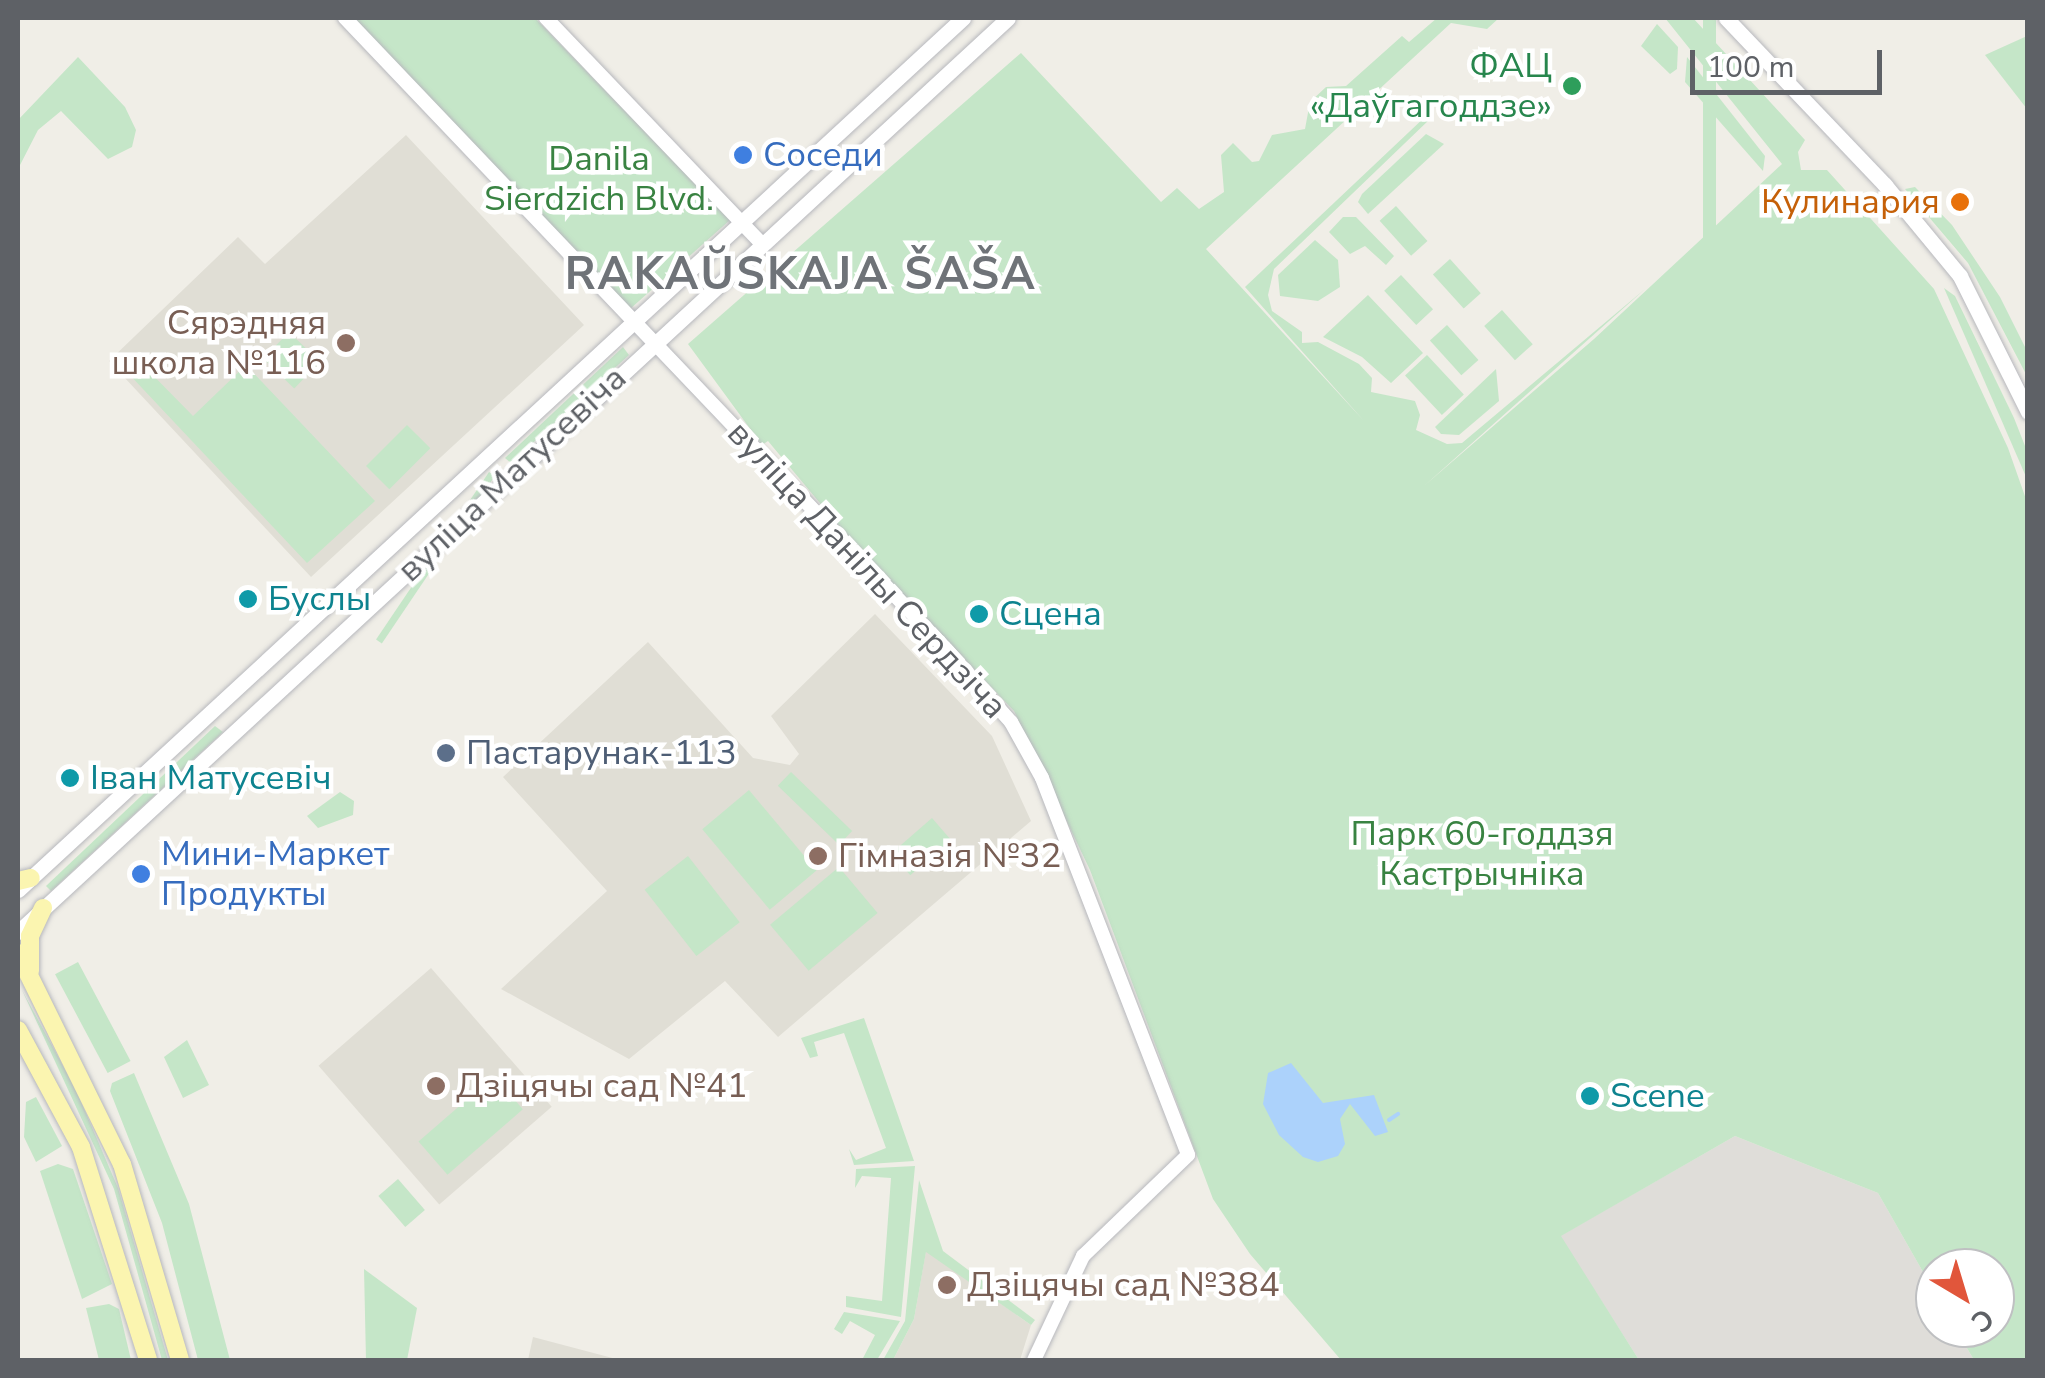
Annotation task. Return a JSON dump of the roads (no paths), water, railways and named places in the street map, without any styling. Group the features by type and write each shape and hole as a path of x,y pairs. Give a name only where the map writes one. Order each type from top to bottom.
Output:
{"main road":[{"name":"вуліца Матусевіча","path":"22,883 276,658 632,320 963,18"},
{"name":"вуліца Матусевіча","path":"18,932 1008,18"},
{"path":"1726,18 1885,185 1960,276 2028,412"},
{"path":"820,150 842,174"},
{"path":"490,456 510,477"},
{"path":"246,720 234,721 232,712 276,658"},
{"path":"30,977 30,936 44,908"},
{"path":"18,954 122,1164 180,1360"},
{"path":"18,1030 81,1147 148,1360"}],"street":[{"name":"вуліца Данілы Сердзіча","path":"344,18 1010,722 1064,828 1188,1155 1083,1256 1034,1360"},
{"path":"546,18 763,245"}],"water":[{"path":"1291,1063 1323,1103 1374,1095 1388,1132 1375,1136 1350,1104 1340,1119 1345,1144 1338,1156 1318,1162 1303,1157 1279,1135 1263,1104 1268,1073"}],"waterway":[{"path":"1389,1120 1398,1114"}],"place":[{"name":"ФАЦ «Даўгагоддзе»","path":"1572,86"},
{"name":"Соседи","path":"743,155"},
{"name":"Кулинария","path":"1960,202"},
{"name":"Сярэдняя школа №116","path":"346,343"},
{"name":"Буслы","path":"248,599"},
{"name":"Сцена","path":"979,614"},
{"name":"Пастарунак-113","path":"446,753"},
{"name":"Іван Матусевіч","path":"70,778"},
{"name":"Гімназія №32","path":"818,856"},
{"name":"Мини-Маркет Продукты","path":"141,874"},
{"name":"Дзіцячы сад №41","path":"436,1086"},
{"name":"Scene","path":"1590,1096"},
{"name":"Дзіцячы сад №384","path":"947,1285"}],"district":[{"name":"RAKAŬSKAJA ŠAŠA","path":"801,275"}],"park label":[{"name":"Danila Sierdzich Blvd.","path":"599,179"},
{"name":"Парк 60-годдзя Кастрычніка","path":"1482,854"}]}
